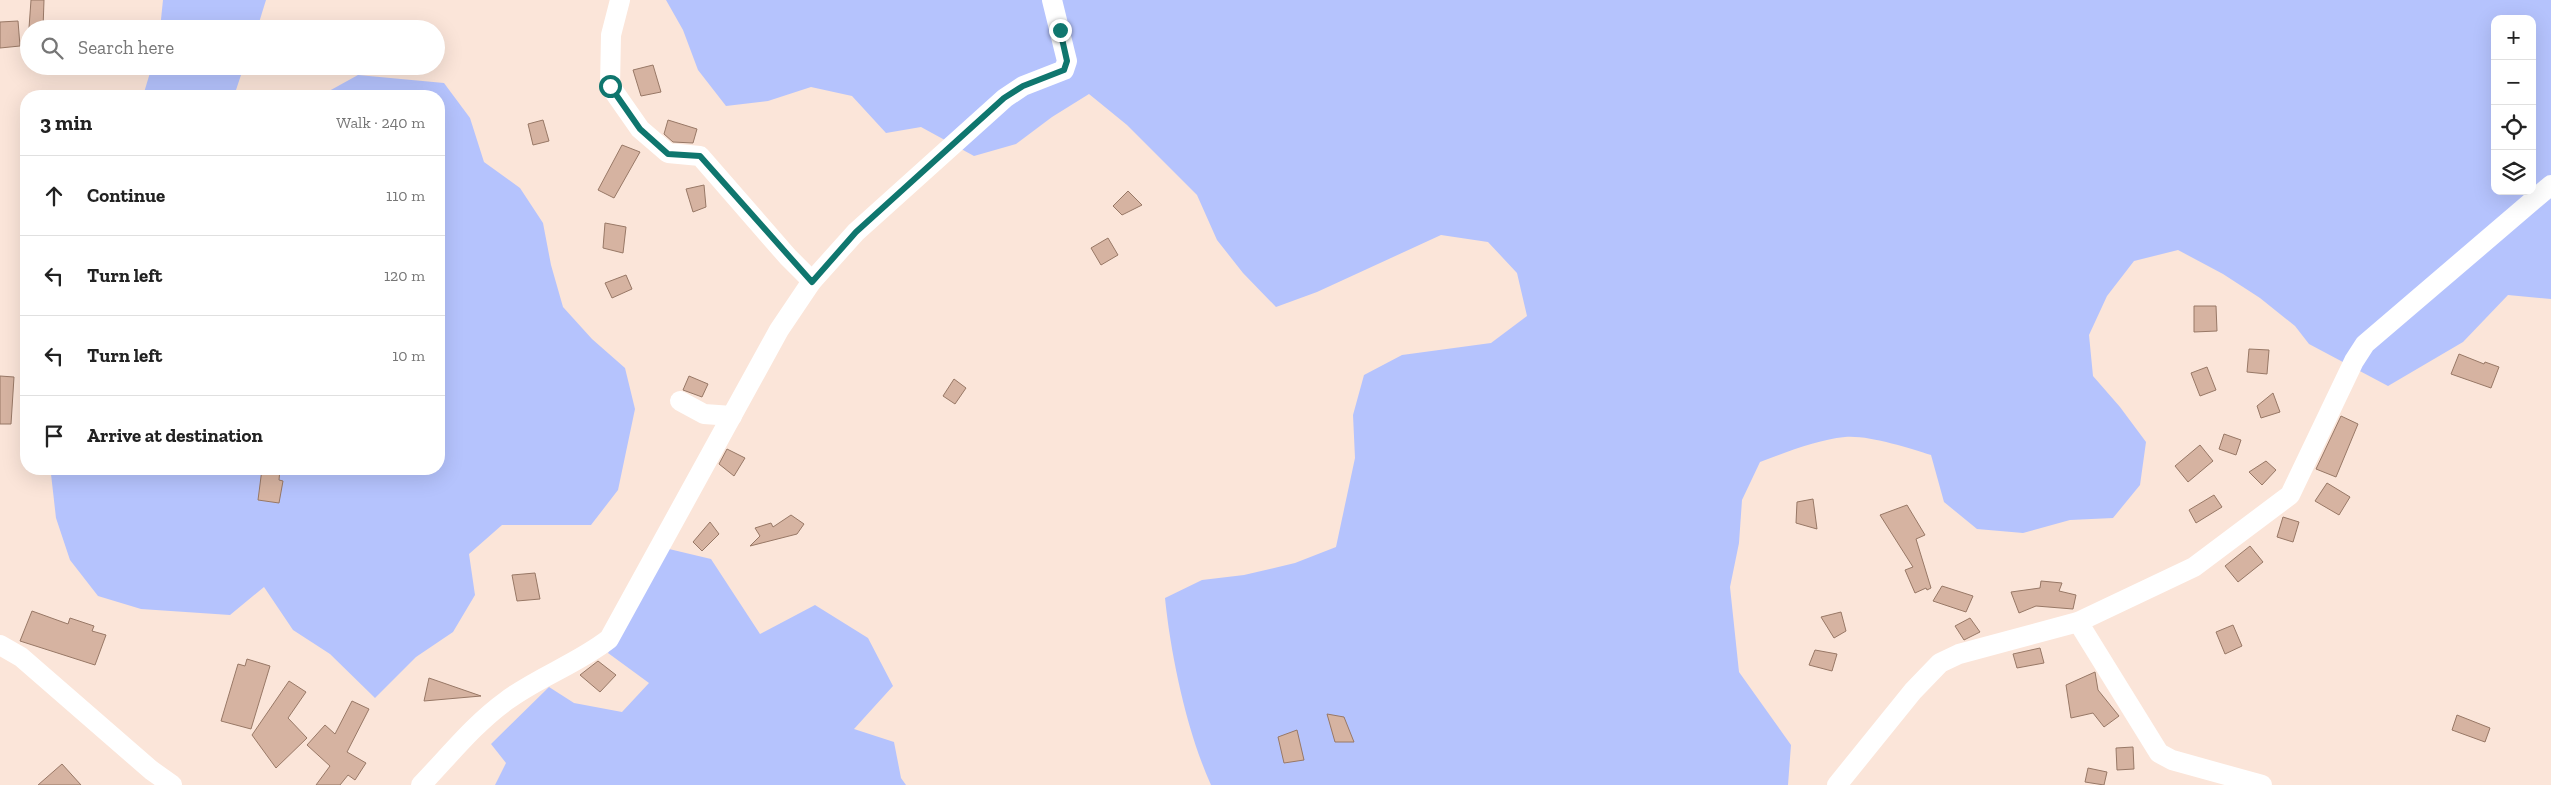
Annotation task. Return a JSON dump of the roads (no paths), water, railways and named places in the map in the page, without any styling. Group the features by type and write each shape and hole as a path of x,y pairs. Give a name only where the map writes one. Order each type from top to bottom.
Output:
{"street":[{"path":"620,0 611,35 610,86 640,129 668,154 700,156 812,282"},
{"path":"421,785 484,719 507,700 595,650 609,640 779,330 812,282 856,232 1004,98 1028,84 1064,70 1067,61 1052,0"},
{"path":"1837,785 1913,691 1940,663 1959,654 2078,622 2194,567 2290,495 2354,361 2366,344 2551,185"},
{"path":"680,401 704,414 732,416"},
{"path":"2078,622 2159,753 2172,760 2262,785"},
{"path":"0,645 21,657 151,770 172,785"}]}
